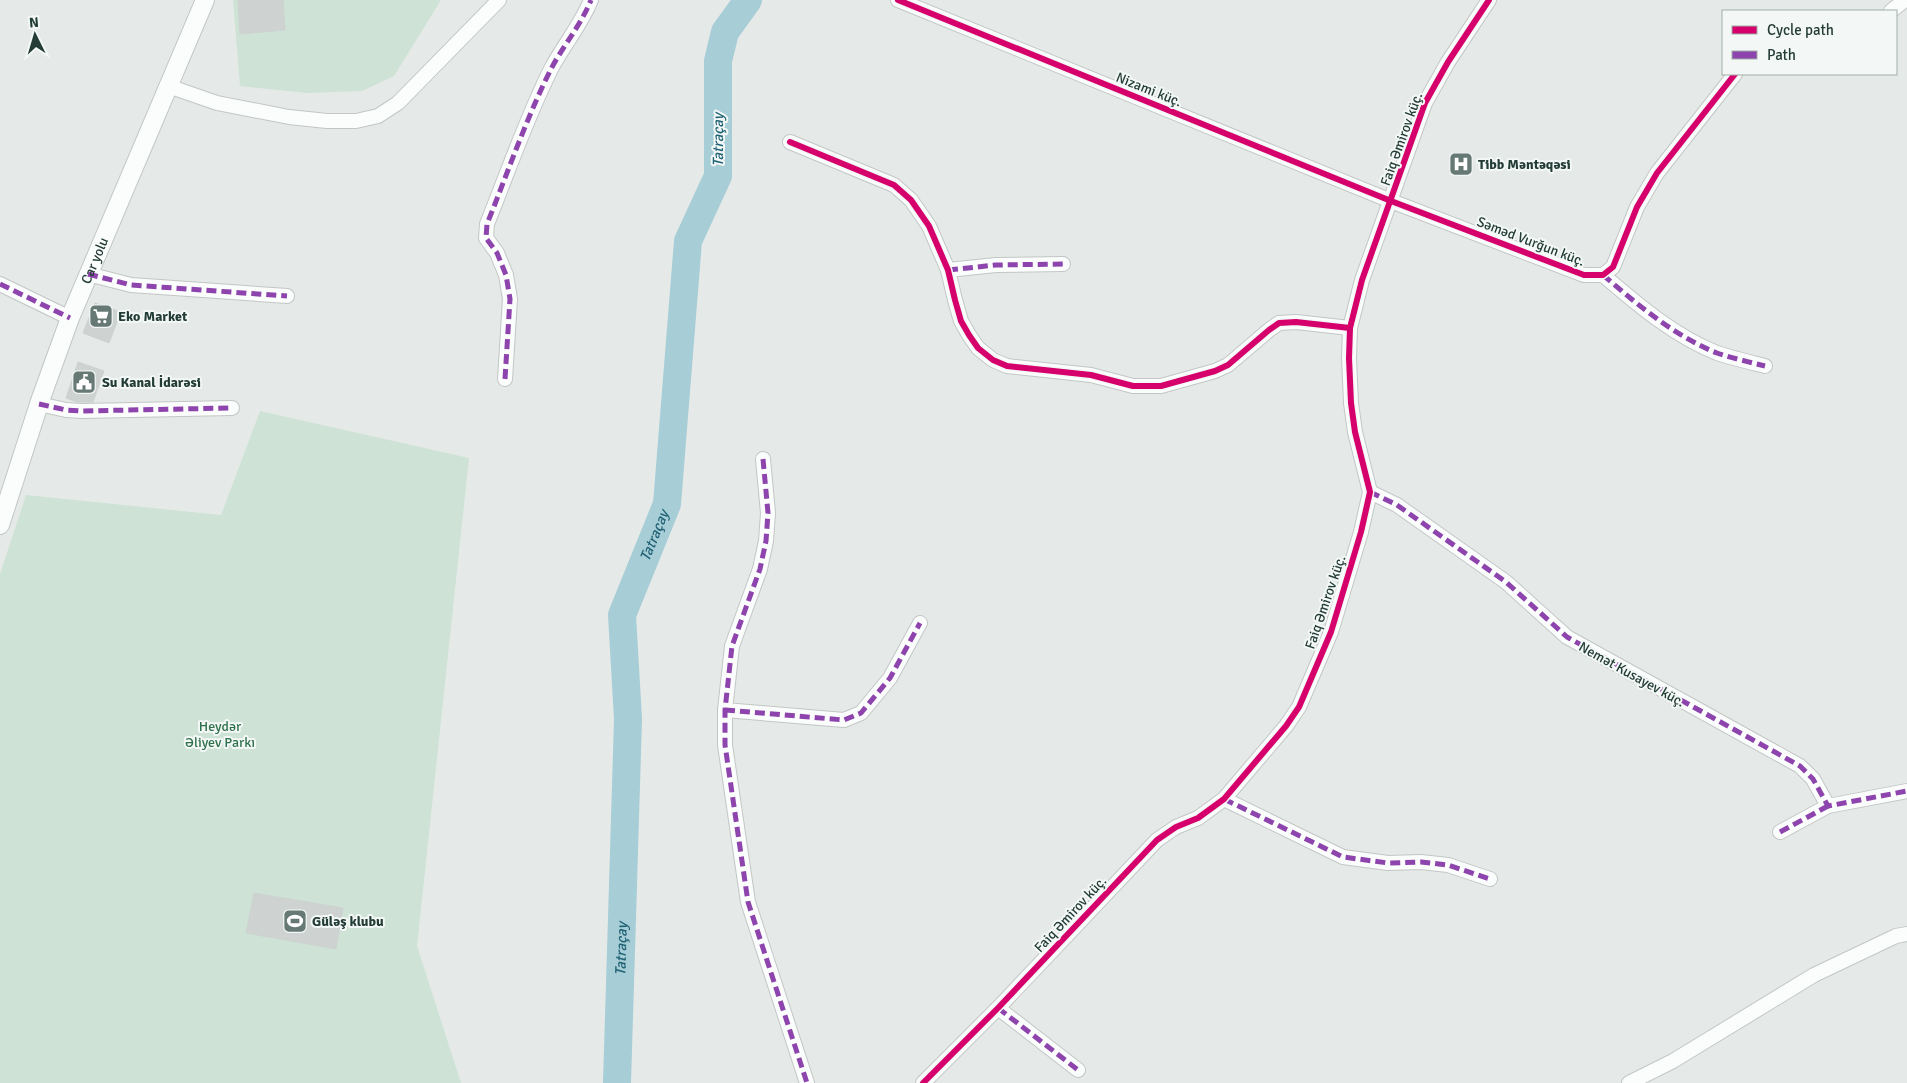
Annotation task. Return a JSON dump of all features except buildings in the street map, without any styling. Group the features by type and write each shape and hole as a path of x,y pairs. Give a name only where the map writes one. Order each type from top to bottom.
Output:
{"street":[{"name":"Car yolu","path":"0,525 39,404 70,318 204,0"},
{"path":"168,86 217,103 289,117 347,121 378,116 398,103 499,0"},
{"path":"505,380 510,299 506,275 496,252 486,238 487,224 534,105 591,0"},
{"name":"Nizami küç.","path":"898,0 1391,201"},
{"name":"Faiq Əmirov küç.","path":"924,1083 998,1008 1157,840 1176,827 1198,818 1224,799 1286,726 1299,707 1331,632 1361,532 1370,492 1355,432 1351,402 1350,328 1362,280 1425,103 1448,62 1489,0"},
{"path":"1892,10 1905,0"},
{"path":"1735,75 1656,173 1637,207 1613,267 1602,275 1636,303 1686,338 1717,352 1765,366"},
{"path":"790,142 894,185 911,200 929,226 948,270 954,300 961,320 978,348 993,360 1007,366 1091,375 1133,386 1161,386 1215,371 1228,365 1279,323 1296,322 1350,328"},
{"name":"Səməd Vurğun küç.","path":"1391,201 1562,268 1584,275 1602,275"},
{"path":"948,270 996,265 1063,264"},
{"path":"88,274 130,285 287,296"},
{"path":"0,284 70,318"},
{"path":"39,404 82,412 232,408"},
{"path":"763,460 768,513 766,541 760,569 732,646 725,710 725,745 748,902 807,1083"},
{"name":"Nemət Kusayev küç.","path":"1370,492 1397,505 1506,582 1567,637 1800,766 1813,779 1828,806"},
{"path":"725,710 844,720 861,713 890,678 920,623"},
{"path":"1780,832 1828,806 1907,791"},
{"path":"1224,799 1343,857 1388,863 1421,862 1448,866 1490,879"},
{"path":"1629,1083 1673,1061 1814,975 1896,936 1907,934"},
{"path":"998,1008 1078,1070"}],"green space":[{"path":"233,0 441,0 394,76 362,91 307,93 240,86"},
{"name":"Heydər Əliyev Parkı","path":"260,411 469,458 417,946 461,1083 0,1083 0,574 26,495 221,515"}],"waterway":[{"name":"Tatraçay","path":"617,1083 628,719 622,615 667,504 688,241 718,176 718,61 725,32 748,0"}],"marked path":[{"path":"505,379 510,299 506,275 497,253 486,238 487,224 525,126 542,88 591,0"},
{"path":"948,270 996,265 1063,264"},
{"path":"88,274 131,285 287,296"},
{"path":"1603,275 1643,308 1686,338 1717,353 1765,366"},
{"path":"0,284 70,318"},
{"path":"39,404 66,410 82,411 232,408"},
{"path":"763,459 768,513 766,541 760,569 732,646 725,710 725,745 748,902 807,1083"},
{"path":"1370,492 1397,505 1506,582 1567,637 1800,766 1813,779 1828,806 1907,791"},
{"path":"725,710 844,720 861,713 890,678 920,623"},
{"path":"1224,799 1343,857 1388,863 1421,862 1448,865 1490,879"},
{"path":"1780,832 1828,806"},
{"path":"998,1008 1078,1070"}],"cycle path":[{"path":"898,0 1391,201 1584,275 1603,275 1613,267 1637,207 1657,173 1734,75"},
{"path":"923,1083 998,1008 1157,840 1176,827 1198,818 1224,799 1286,726 1299,707 1331,632 1361,532 1370,492 1355,432 1351,403 1349,358 1350,328 1362,280 1425,103 1448,62 1489,0"},
{"path":"790,142 894,185 911,200 929,226 948,270 961,321 969,335 978,348 993,360 1007,366 1091,375 1133,386 1161,386 1215,371 1228,365 1279,323 1296,322 1350,328"}],"place":[{"name":"Tibb Məntəqəsi","path":"1461,164"},
{"name":"Eko Market","path":"101,316"},
{"name":"Su Kanal İdarəsi","path":"84,382"},
{"name":"Güləş klubu","path":"295,921"}]}
